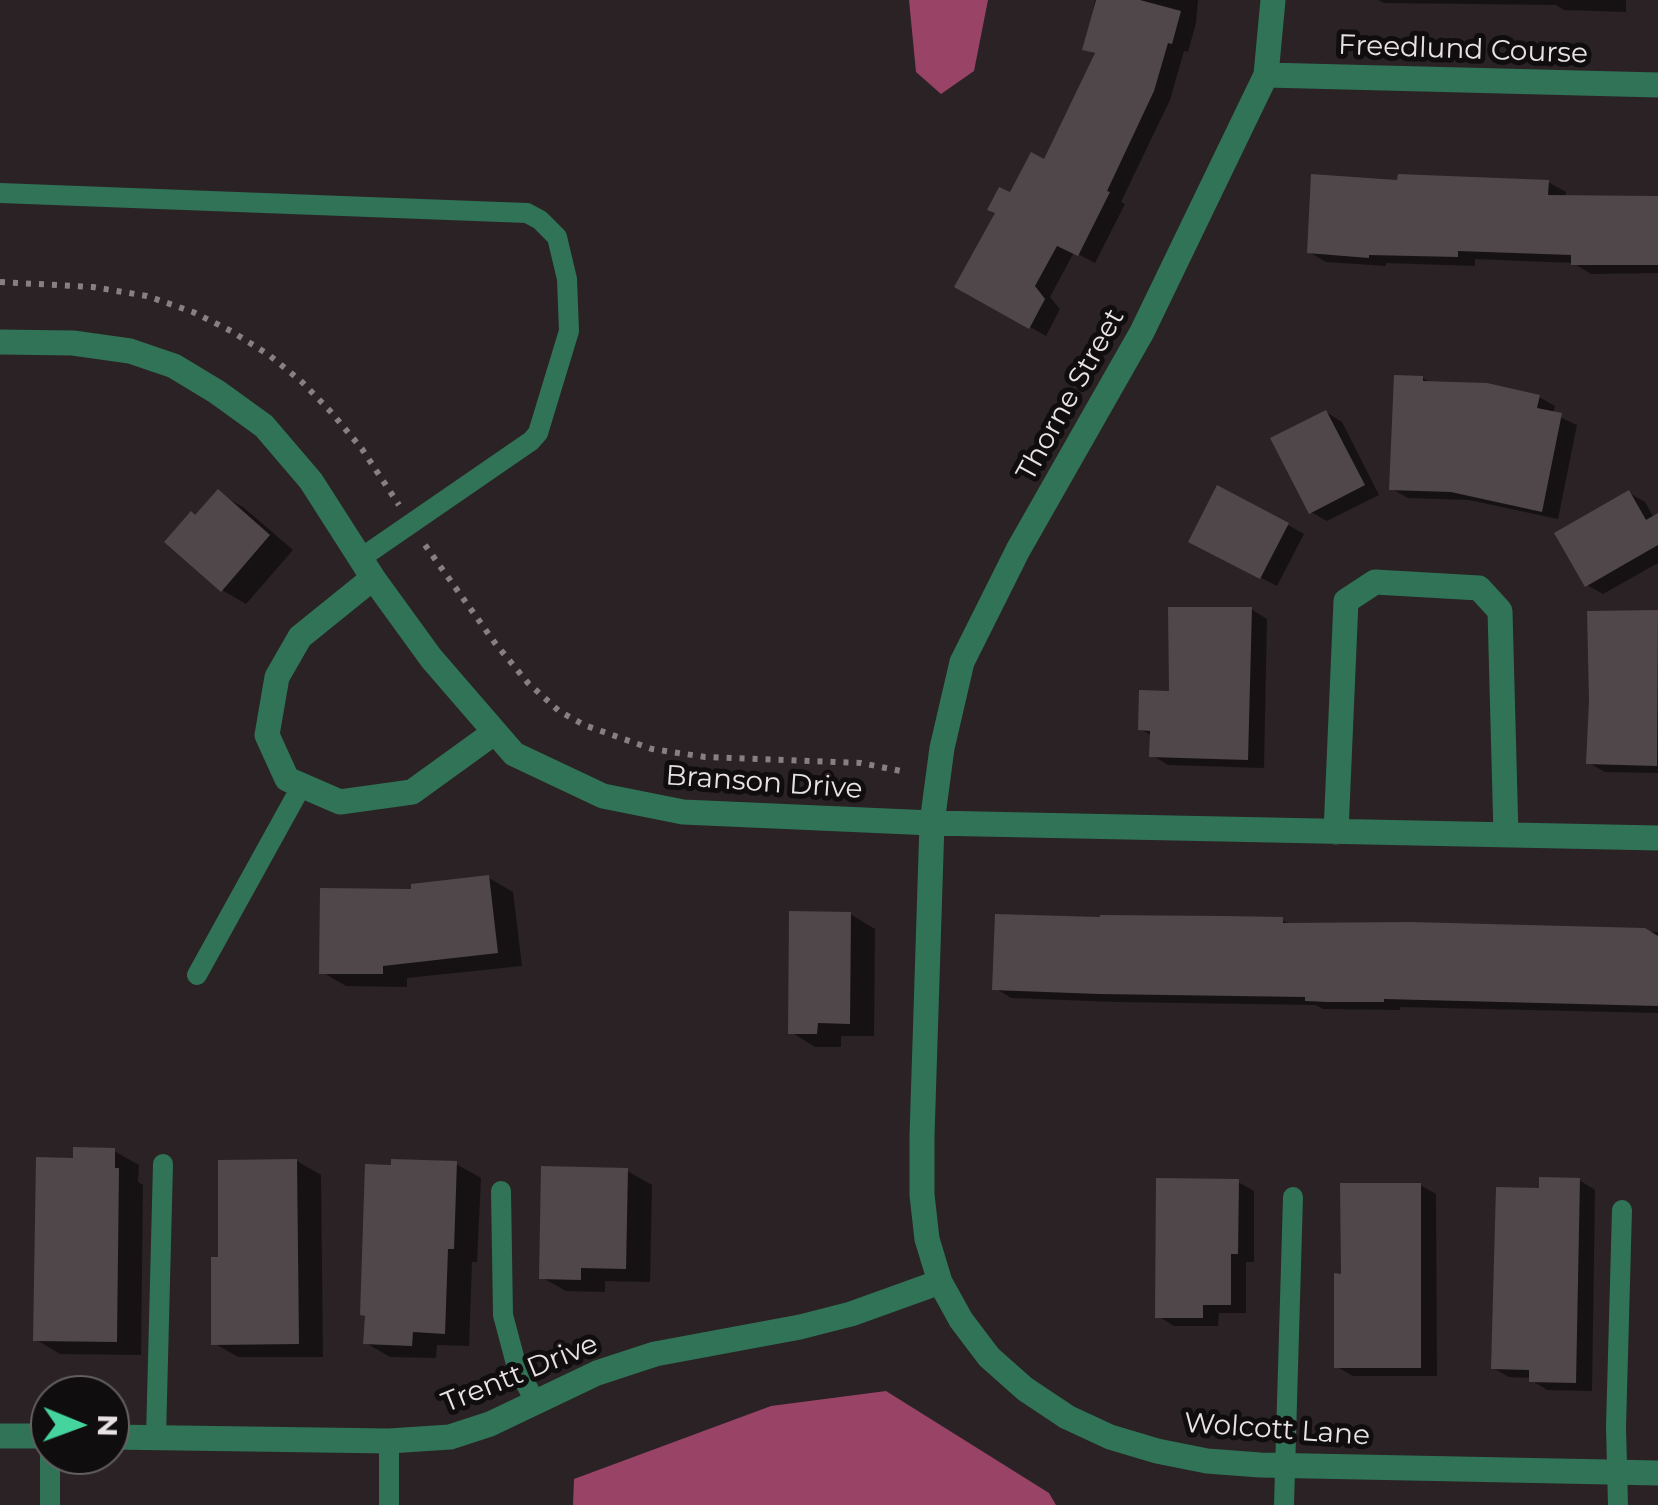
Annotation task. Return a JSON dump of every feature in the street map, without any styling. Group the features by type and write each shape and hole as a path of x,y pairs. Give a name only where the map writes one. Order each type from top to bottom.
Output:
{"street":[{"name":"Thorne Street","path":"932,823 942,748 962,662 1018,550 1142,332 1266,75 1273,0"},
{"name":"Freedlund Course","path":"1266,75 1658,85"},
{"name":"Branson Drive","path":"0,342 73,343 130,351 174,366 264,426 311,481 431,658 514,754 603,796 683,812 932,823 1658,838"},
{"path":"367,568 300,638 276,677 267,735 287,779 340,802 412,792 495,732"},
{"path":"1336,832 1346,601 1375,582 1479,588 1500,611 1506,835"},
{"name":"Wolcott Lane","path":"932,823 922,1195 927,1239 940,1282 961,1320 989,1357 1067,1418 1110,1437 1207,1461 1658,1472"},
{"name":"Trentt Drive","path":"130,1437 450,1438 490,1424 597,1373 654,1354 800,1327 851,1314 940,1282"},
{"path":"0,1436 30,1436"}],"lane":[{"path":"0,193 527,213 557,237 567,278 569,331 538,434 411,523 367,568"},
{"path":"197,975 302,785"},
{"path":"156,1438 163,1164"},
{"path":"501,1191 502,1316 516,1364 536,1402"},
{"path":"1284,1505 1293,1197"},
{"path":"1618,1505 1616,1427 1622,1210"},
{"path":"389,1505 390,1440"},
{"path":"50,1475 50,1505"}],"path":[{"path":"0,282 93,287 147,296 231,331 280,364 331,412 362,449 442,572 494,643 528,683 559,711 652,749 705,756 861,764 906,772"}],"shaded area":[{"path":"909,0 988,0 974,71 941,94 916,72"},
{"path":"886,1391 1049,1493 1056,1505 573,1505 574,1479 771,1406"}],"building":[{"path":"1096,0 1140,0 1181,11 1154,91 1107,191 1110,192 1078,256 1057,246 1035,286 1045,299 1029,329 954,287 995,213 987,210 999,187 1010,192 1031,152 1044,159 1095,53 1082,50"},
{"path":"1311,174 1397,180 1398,174 1549,180 1548,195 1658,196 1658,265 1571,265 1571,255 1458,251 1458,257 1369,258 1307,253"},
{"path":"1394,375 1423,376 1423,381 1487,383 1540,395 1537,408 1562,413 1542,512 1451,492 1389,490"},
{"path":"1326,410 1365,485 1309,514 1270,438"},
{"path":"1217,485 1289,523 1260,579 1188,542"},
{"path":"218,489 270,535 221,592 164,542 191,511 195,515"},
{"path":"1629,490 1646,520 1658,513 1658,545 1585,587 1554,533"},
{"path":"1168,607 1252,607 1248,760 1149,757 1150,731 1138,730 1139,690 1169,691"},
{"path":"1658,610 1657,766 1586,764 1587,611"},
{"path":"489,875 498,953 383,966 383,974 319,974 320,888 411,889 411,884"},
{"path":"789,911 851,912 850,1024 818,1023 817,1034 788,1034"},
{"path":"995,914 1283,917 1283,923 1645,928 1658,936 1658,1006 1384,999 1328,1002 1305,1001 1305,997 992,990"},
{"path":"73,1147 115,1148 115,1168 119,1168 117,1342 33,1341 36,1157 73,1158"},
{"path":"297,1159 299,1344 211,1345 211,1257 218,1257 218,1160"},
{"path":"391,1159 457,1161 454,1249 448,1249 445,1334 413,1332 412,1346 363,1344 365,1316 360,1315 365,1164 391,1165"},
{"path":"541,1166 628,1168 626,1269 581,1268 581,1280 539,1279"},
{"path":"1539,1177 1580,1178 1576,1383 1529,1382 1529,1370 1491,1369 1496,1187 1539,1188"},
{"path":"1156,1178 1239,1179 1238,1254 1231,1254 1231,1305 1203,1305 1203,1318 1155,1318"},
{"path":"1340,1183 1421,1183 1421,1368 1334,1368 1334,1273 1341,1274"}]}
